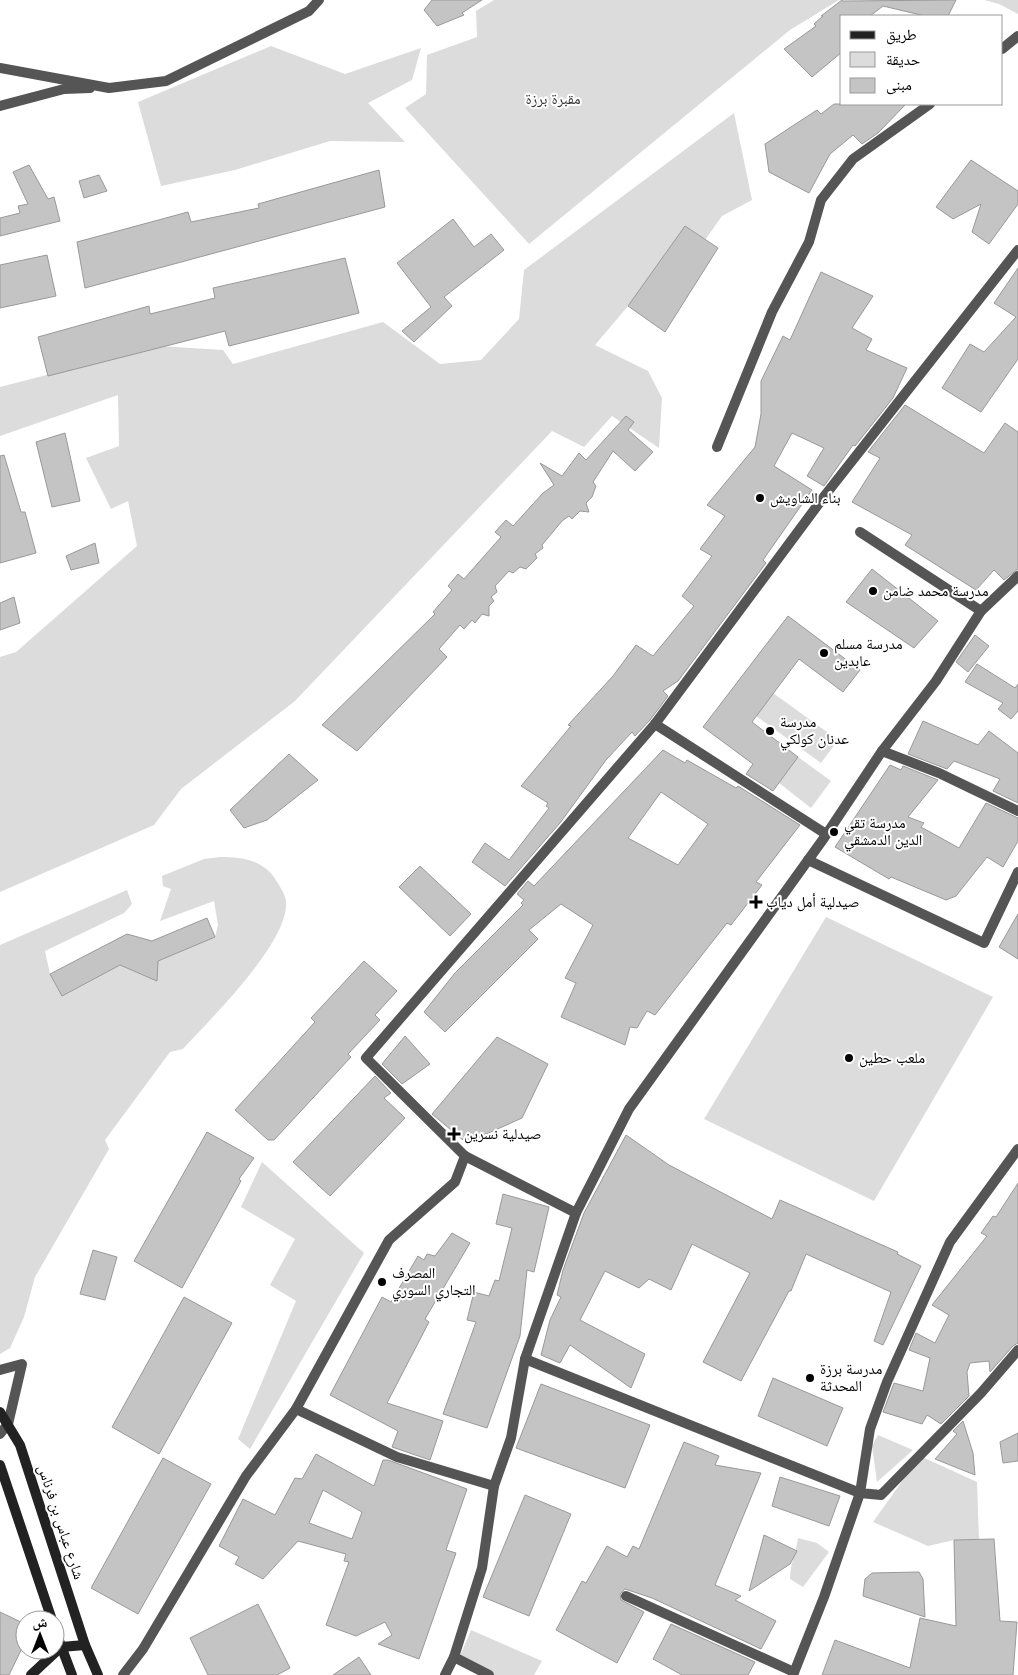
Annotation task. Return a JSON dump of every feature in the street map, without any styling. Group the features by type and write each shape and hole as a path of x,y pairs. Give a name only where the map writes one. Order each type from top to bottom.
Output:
{"main road":[{"name":"شارع عباس بن فرناس","path":"0,1412 20,1445 85,1645 98,1675"},
{"path":"0,1465 49,1610"},
{"path":"65,1647 85,1645"},
{"path":"65,1657 72,1675"},
{"path":"31,1675 47,1660"}],"street":[{"path":"0,106 64,88 109,88 166,81 309,12 319,0"},
{"path":"1003,48 1018,36"},
{"path":"0,68 109,88"},
{"path":"717,447 772,312 809,242 820,200 854,159 929,105"},
{"path":"576,1213 465,1156 366,1058 655,724 826,494 1018,250"},
{"path":"860,532 981,611"},
{"path":"445,1675 454,1657 482,1568 494,1486 511,1438 525,1359 576,1213 629,1108 808,860 882,751 936,681 981,611 1018,576"},
{"path":"655,724 826,834"},
{"path":"882,751 939,773 1018,811"},
{"path":"808,860 984,943 1018,872"},
{"path":"626,1596 794,1674 824,1597 860,1493 870,1429 887,1382 950,1242 1018,1149"},
{"path":"123,1675 143,1649 246,1476 296,1409 389,1240 455,1182 465,1156"},
{"path":"525,1359 860,1493 881,1496 981,1393 1018,1350"},
{"path":"0,1370 22,1364 8,1424 0,1434"},
{"path":"296,1409 398,1457 494,1486"},
{"path":"454,1657 489,1675"}],"green space":[{"name":"مقبرة برزة","path":"494,0 839,0 790,30 529,244 405,108 426,94 427,55 477,37 476,11"},
{"path":"984,0 1018,0 1018,14 999,4"},
{"path":"271,46 345,74 421,48 412,80 368,103 405,142 330,141 235,170 161,186 138,102"},
{"path":"734,113 752,200 722,216 705,240 685,226 628,306 595,345 648,371 662,398 659,448 612,416 584,447 552,431 295,701 181,789 154,825 0,892 0,657 16,652 137,546 128,501 111,509 86,458 119,446 118,395 0,436 0,387 159,346 223,350 233,364 383,322 440,364 481,360 519,319 524,270"},
{"path":"773,693 838,740 821,763 756,716"},
{"path":"798,757 831,781 811,808 779,783"},
{"path":"220,857 250,860 269,871 283,892 286,901 284,918 262,958 246,979 183,1049 170,1052 105,1140 109,1149 35,1277 24,1317 10,1348 0,1354 0,945 127,890 132,904 124,913 45,951 50,974 62,996 120,965 157,981 158,961 215,937 218,925 214,901 160,921 171,889 163,886 162,876 204,859"},
{"name":"ملعب حطين","path":"826,917 993,997 874,1201 704,1119"},
{"path":"262,1162 364,1253 250,1449 238,1439 296,1301 270,1285 295,1239 241,1207"},
{"path":"878,1435 913,1450 877,1482 872,1446"},
{"path":"920,1456 977,1482 979,1539 954,1540 928,1546 873,1522"},
{"path":"798,1538 817,1543 829,1552 803,1587 790,1579"},
{"path":"471,1630 542,1661 534,1675 485,1675 457,1663"}],"building":[{"path":"432,0 482,0 462,13 464,15 437,26 424,10"},
{"path":"842,0 956,0 948,15 921,15 883,6 871,15 840,15 840,54 812,77 784,49 816,26 814,24 823,16 821,16"},
{"path":"834,104 905,105 878,133 862,144 853,135 830,154 809,193 769,172 765,144 817,110 821,114"},
{"path":"971,160 1018,191 1018,204 989,244 972,232 981,204 953,219 936,207"},
{"path":"29,165 48,199 54,197 60,221 0,236 0,218 20,213 18,206 28,204 13,172"},
{"path":"379,170 385,207 85,288 77,242 188,212 191,222 259,208 258,204"},
{"path":"99,175 107,191 84,198 79,181"},
{"path":"453,219 474,247 491,234 504,250 444,297 452,306 414,342 402,331 431,307 397,263"},
{"path":"685,226 718,248 665,332 628,306"},
{"path":"47,255 56,296 0,308 0,265"},
{"path":"345,258 359,313 229,346 225,331 48,376 38,337 149,306 150,314 215,298 213,288"},
{"path":"1018,268 1018,359 981,412 942,388 970,344 984,352 1016,317 994,303"},
{"path":"821,272 873,296 852,328 872,339 866,350 907,368 893,398 855,446 853,445 824,486 807,476 824,448 792,433 774,466 812,490 763,560 766,563 678,681 663,691 668,696 650,720 635,736 632,732 606,760 560,823 505,886 472,862 485,843 509,860 549,808 546,806 548,803 521,786 571,726 568,725 613,676 636,645 653,656 694,606 682,596 712,556 700,549 725,516 707,505 755,447 761,414 761,381 783,336 790,340"},
{"path":"905,405 984,453 1005,423 1018,432 1018,569 1004,580 994,570 976,590 905,545 912,535 852,502 880,458 868,452"},
{"path":"626,416 634,422 628,430 653,452 635,471 613,451 593,482 596,486 592,497 586,503 589,512 580,511 572,519 569,516 562,521 542,545 543,548 535,554 537,558 526,569 520,567 513,573 509,571 495,586 497,592 491,597 494,601 489,606 489,616 482,614 475,623 472,620 464,629 460,625 439,649 447,657 357,751 322,725 435,614 433,612 452,590 448,586 458,574 464,579 501,537 495,532 506,520 513,526 543,493 554,485 540,463 562,476 579,453 586,460"},
{"path":"65,433 80,501 52,507 36,442"},
{"path":"4,455 21,512 25,512 36,553 0,563 0,456"},
{"path":"95,543 99,563 71,570 66,556"},
{"path":"872,569 938,621 914,648 846,602"},
{"path":"14,597 20,623 0,630 0,603"},
{"path":"788,616 860,670 843,692 799,659 752,722 798,757 773,791 746,774 753,764 703,727"},
{"path":"975,635 989,646 968,672 956,662"},
{"path":"977,664 1015,688 1018,684 1018,711 1011,719 998,709 1003,703 965,682"},
{"path":"923,721 978,745 989,731 1018,753 1018,803 993,791 1000,779 954,761 947,769 908,754"},
{"path":"663,750 685,763 687,760 736,788 738,786 800,825 756,882 762,885 731,925 727,923 655,1015 647,1011 637,1028 630,1027 625,1045 561,1017 576,983 565,978 593,925 561,904 529,930 538,939 445,1032 424,1012 455,973 523,905 521,903 524,900 517,894 528,881 534,886","holes":["661,792 708,824 678,865 628,838"]},
{"path":"289,754 318,780 267,820 244,828 230,810"},
{"path":"890,765 901,770 903,766 938,780 908,817 924,823 921,827 959,848 986,803 1018,818 1018,841 1003,867 987,857 956,896 946,900 891,877 889,879 835,847"},
{"path":"420,866 471,914 450,936 399,887"},
{"path":"1018,914 1018,959 999,947"},
{"path":"207,918 215,937 158,961 157,981 120,965 62,996 50,974 127,934 152,941"},
{"path":"364,961 397,991 375,1015 380,1020 348,1054 351,1057 274,1140 268,1140 235,1110 315,1022 311,1018"},
{"path":"405,1036 430,1064 402,1084 382,1064"},
{"path":"497,1037 548,1064 522,1118 473,1140 463,1140 432,1114"},
{"path":"375,1076 391,1093 384,1098 405,1118 330,1196 293,1162"},
{"path":"207,1132 254,1158 239,1179 241,1181 182,1288 134,1261"},
{"path":"626,1135 669,1165 772,1219 780,1200 898,1252 897,1254 921,1266 883,1345 874,1341 891,1292 806,1254 791,1291 789,1291 741,1381 703,1362 750,1273 692,1244 671,1290 649,1279 639,1288 605,1271 580,1320 645,1354 631,1388 570,1345 560,1363 541,1355 550,1320 561,1297 557,1295 563,1270 584,1213"},
{"path":"1018,1183 1018,1343 1013,1346 990,1372 989,1361 970,1363 967,1372 969,1396 941,1424 927,1415 922,1424 883,1412 894,1383 923,1391 930,1358 909,1350 916,1333 935,1343 949,1315 932,1305 987,1236 981,1233 993,1216 996,1217"},
{"path":"503,1194 549,1207 534,1272 527,1270 520,1336 487,1428 443,1414 476,1322 467,1320 474,1292 489,1296 495,1280 499,1281 512,1228 496,1224"},
{"path":"452,1233 470,1243 425,1319 429,1322 387,1403 443,1421 430,1460 392,1447 398,1431 330,1395 382,1297 391,1302 418,1256 424,1260 427,1254 435,1256"},
{"path":"93,1250 117,1257 105,1300 80,1294"},
{"path":"184,1297 232,1323 159,1454 112,1427"},
{"path":"773,1378 843,1408 827,1446 758,1416"},
{"path":"541,1384 650,1425 625,1488 516,1448"},
{"path":"963,1421 973,1453 975,1475 935,1459 957,1434 953,1431"},
{"path":"1018,1433 1018,1461 1003,1463 1000,1442"},
{"path":"684,1442 719,1456 715,1465 761,1473 715,1585 741,1596 735,1600 776,1621 761,1649 652,1598 625,1589 620,1594 621,1600 644,1612 617,1663 556,1630 582,1581 586,1583 607,1546 627,1557 633,1546 639,1549"},
{"path":"316,1454 374,1486 383,1460 388,1460 467,1489 446,1550 456,1553 419,1659 378,1644 392,1635 385,1622 356,1636 326,1625 349,1562 344,1561 346,1554 298,1541 263,1579 235,1564 239,1557 219,1546 243,1499 275,1515 295,1478 302,1479","holes":["323,1490 362,1512 352,1539 309,1523"]},
{"path":"163,1458 211,1484 138,1614 91,1588"},
{"path":"780,1477 840,1496 829,1526 772,1506"},
{"path":"525,1495 571,1514 529,1616 483,1597"},
{"path":"764,1535 797,1551 790,1564 749,1591"},
{"path":"994,1539 1000,1621 1017,1622 1013,1675 822,1675 835,1640 910,1668 920,1618 956,1626 954,1540"},
{"path":"919,1572 923,1579 925,1617 863,1596 865,1579 872,1573"},
{"path":"258,1604 290,1668 277,1675 208,1675 190,1638"},
{"path":"0,1612 15,1619 16,1660 9,1675 0,1675"},
{"path":"671,1624 755,1662 748,1675 682,1675 653,1659"},
{"path":"359,1657 371,1675 333,1675"}],"place":[{"name":"بناء الشاويش","path":"760,498"},
{"name":"مدرسة محمد ضامن","path":"873,591"},
{"name":"مدرسة مسلم عابدين","path":"824,653"},
{"name":"مدرسة عدنان كولكي","path":"770,731"},
{"name":"مدرسة تقي الدين الدمشقي","path":"834,832"},
{"name":"صيدلية أمل دياب","path":"756,902"},
{"name":"ملعب حطين","path":"849,1058"},
{"name":"صيدلية نسرين","path":"454,1134"},
{"name":"المصرف التجاري السوري","path":"382,1282"},
{"name":"مدرسة برزة المحدثة","path":"810,1378"}]}
